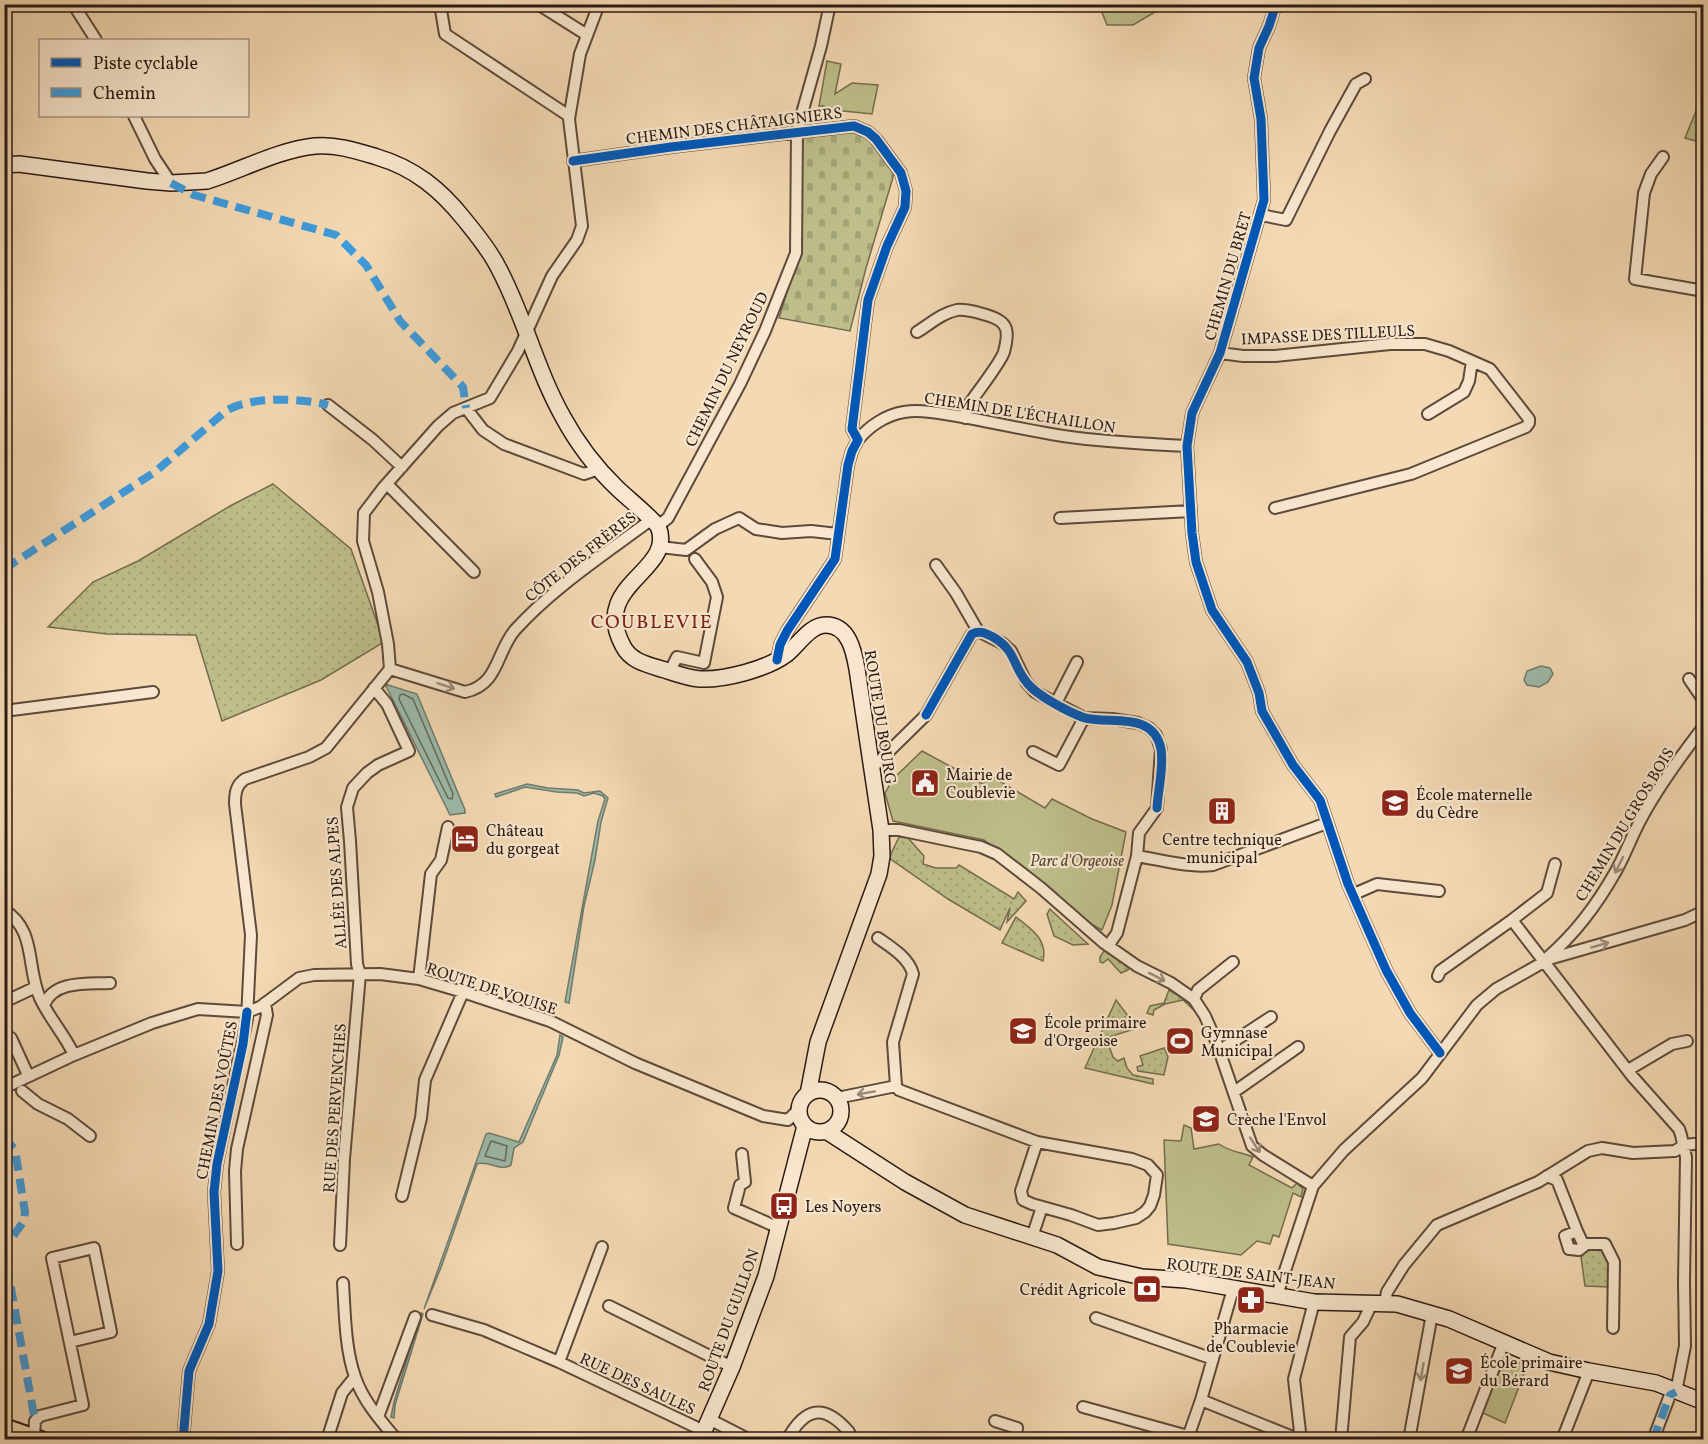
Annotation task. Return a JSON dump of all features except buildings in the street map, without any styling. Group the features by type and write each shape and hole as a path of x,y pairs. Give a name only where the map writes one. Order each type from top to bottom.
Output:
{"main road":[{"path":"4,165 19,164 171,183 207,181 303,148 331,146 394,162 415,173 441,192 474,231 499,268 562,417 599,469 656,525 660,547"},
{"name":"ROUTE DU BOURG","path":"660,547 649,564 620,597 615,612 615,623 623,646 629,655 644,663 673,664 686,677 713,678 745,672 777,660 819,626 834,626 846,635 855,655 881,830 882,856 879,874 820,1043 817,1062 818,1075 831,1094"},
{"name":"ROUTE DU BOURG","path":"808,1094 818,1042 835,1000"},
{"path":"813,1091 831,1094 841,1109 838,1121 833,1127 811,1124 802,1101 813,1091"},
{"name":"ROUTE DE SAINT-JEAN","path":"838,1121 851,1138 905,1182"},
{"name":"ROUTE DU GUILLON","path":"704,1430 732,1367 766,1276 792,1177 811,1124"},
{"name":"ROUTE DE SAINT-JEAN","path":"811,1124 905,1182 965,1215 1057,1245 1098,1267 1142,1277 1185,1280 1314,1302 1378,1303 1432,1314 1549,1362 1656,1383 1704,1402"},
{"path":"4,1427 38,1438"}],"street":[{"path":"73,4 95,39"},
{"path":"441,4 445,34 569,116"},
{"path":"538,4 587,35"},
{"path":"390,669 384,623 363,541 364,513 438,426 453,413 489,398 526,332 552,276 577,240 582,226 569,116 580,54 599,4"},
{"name":"CHEMIN DU NEYROUD","path":"656,525 668,518 740,384 765,331 796,253 797,131 821,46 830,4"},
{"name":"CHEMIN DU BRET","path":"1276,4 1259,48 1254,78 1261,119 1264,200 1261,215 1220,353 1192,413 1187,446 1196,562 1212,610 1247,662 1259,693 1262,711 1296,771 1320,800 1374,945 1396,990 1440,1053"},
{"path":"1261,215 1286,220 1356,84 1365,79"},
{"path":"134,117 155,159 171,183"},
{"name":"CHEMIN DES CHÂTAIGNIERS","path":"573,161 797,131 854,126 868,132 901,173 906,191 905,207 887,246 868,300 852,429 858,440 848,465 835,559 787,631 780,645 777,660"},
{"path":"1663,157 1651,174 1644,193 1635,279 1704,291"},
{"path":"917,332 940,317 964,310 997,319 1005,325 1003,355 966,409 965,417"},
{"name":"IMPASSE DES TILLEULS","path":"1220,353 1275,356 1390,344 1425,344 1490,369 1529,419 1528,425 1411,474 1275,508"},
{"path":"1428,414 1464,392 1469,381 1472,361"},
{"path":"328,405 373,440 402,467"},
{"path":"466,408 483,430 504,444 584,474 599,469"},
{"name":"CHEMIN DE L'ÉCHAILLON","path":"858,440 884,418 905,412 926,411 1062,435 1187,446"},
{"path":"387,484 474,572"},
{"path":"1060,518 1191,510"},
{"path":"660,547 686,550 715,529 739,518 756,529 782,533 811,531 838,534"},
{"name":"CÔTE DES FRÈRES","path":"390,669 465,692 476,690 484,684 496,666 513,633 549,596 656,525"},
{"path":"673,664 704,663 717,597 712,582 695,559"},
{"path":"936,565 961,600 978,631 1002,643 1011,651 1026,682 1035,692 1084,718 1138,723 1149,728 1156,735 1161,749 1156,808 1139,833 1137,856 1117,933 1108,946"},
{"path":"872,768 926,715 972,634 978,631"},
{"path":"1056,703 1077,662"},
{"name":"CHEMIN DES VOÛTES","path":"183,1440 189,1371 209,1324 218,1271 214,1192 217,1164 243,1044 247,1012 251,935 235,804 237,788 244,779 309,757 326,748 390,669"},
{"path":"1689,679 1704,701"},
{"name":"ALLÉE DES ALPES","path":"360,974 357,964 347,807 353,788 367,772 409,751 387,704 374,688"},
{"path":"4,711 153,692"},
{"path":"1033,752 1059,765 1084,718"},
{"name":"CHEMIN DU GROS BOIS","path":"1544,961 1567,941 1617,871 1640,821 1661,785 1704,726"},
{"path":"1137,856 1183,864 1213,865 1328,823"},
{"path":"419,980 431,874 441,860 448,827"},
{"path":"881,830 899,830 981,847 997,854 1041,888 1108,946 1137,966 1171,983 1194,999 1205,1016 1219,1051 1252,1146 1313,1186"},
{"path":"1438,976 1440,971 1547,893 1555,864"},
{"path":"1354,894 1377,884 1439,891"},
{"path":"4,910 22,928 28,940 36,987 74,1055"},
{"path":"1277,1295 1313,1186 1344,1150 1422,1078 1477,1005 1496,989 1544,961 1685,920 1704,911"},
{"path":"1512,920 1628,1070 1679,1129 1684,1145 1686,1157 1685,1346 1676,1392 1670,1395 1653,1440"},
{"path":"878,938 899,954 912,968 913,974 894,1042 896,1086 899,1090 1037,1142 1132,1159 1148,1165 1157,1175 1150,1206 1136,1218 1098,1225 1023,1200 1021,1191 1037,1142"},
{"path":"1194,999 1198,990 1233,962"},
{"name":"RUE DES PERVENCHES","path":"340,1245 344,1159 360,974"},
{"name":"ROUTE DE VOUISE","path":"247,1012 265,1003 299,978 314,975 380,974 419,980 464,992 550,1021 635,1063 763,1116 788,1120 795,1115 811,1124"},
{"path":"44,1005 51,993 67,986 110,983"},
{"path":"4,1002 36,987"},
{"path":"402,1196 421,1118 425,1080 464,992"},
{"path":"237,1244 235,1171 237,1149 267,1015 265,1003"},
{"path":"4,1088 74,1055 152,1023 198,1009 247,1012"},
{"path":"1219,1051 1271,1017"},
{"path":"4,1041 11,1038 28,1076"},
{"path":"1628,1070 1672,1044 1687,1041"},
{"path":"1233,1092 1298,1047"},
{"path":"831,1094 896,1086"},
{"path":"22,1091 38,1104 68,1119 90,1136"},
{"path":"1341,1440 1350,1337 1437,1225 1552,1178 1561,1167 1588,1151 1602,1148 1633,1153 1664,1152 1675,1151 1684,1145 1704,1143"},
{"path":"742,1154 745,1182 740,1185 734,1208 779,1228"},
{"path":"1552,1178 1577,1231 1565,1236 1569,1249 1579,1250 1584,1246 1582,1244 1605,1244 1614,1262 1613,1328"},
{"path":"1032,1237 1042,1207"},
{"name":"RUE DES SAULES","path":"559,1362 602,1247"},
{"path":"38,1438 35,1421 40,1416 83,1405 52,1258 94,1248 111,1332 70,1342"},
{"path":"343,1283 348,1346 355,1377 366,1399 397,1440"},
{"path":"1083,1407 1187,1438 1201,1400 1233,1289"},
{"path":"1201,1400 1295,1438 1300,1432 1294,1379 1314,1302"},
{"path":"609,1306 732,1367"},
{"path":"1409,1440 1432,1314"},
{"name":"RUE DES SAULES","path":"432,1315 484,1330 559,1362 704,1430 750,1440"},
{"path":"378,1417 415,1317"},
{"path":"1096,1318 1213,1359"},
{"path":"1466,1440 1504,1342"},
{"path":"1562,1440 1588,1371"},
{"path":"327,1440 342,1393 355,1377"},
{"path":"787,1440 795,1424 810,1413 819,1412 837,1418 849,1432"},
{"path":"995,1421 1017,1428 1016,1440"}],"green space":[{"path":"1099,5 1167,5 1133,25 1107,25"},
{"path":"827,61 841,64 835,94 852,83 878,85 872,114 824,109 824,106 819,106"},
{"path":"1703,94 1703,143 1685,138"},
{"path":"855,132 867,137 894,174 850,331 779,318 799,254 799,138"},
{"path":"273,484 351,549 384,642 321,680 222,721 196,635 107,634 48,627 93,582 138,561 230,506"},
{"name":"Parc d'Orgeoise","path":"922,751 983,784 991,776 1045,808 1052,799 1092,819 1126,832 1112,905 1102,930 1085,921 984,840 893,821 885,793 893,779"},
{"path":"899,837 908,838 924,856 923,864 936,868 956,868 959,865 1014,899 1018,892 1026,901 1007,922 1010,908 1000,930 948,899 889,858"},
{"path":"1050,909 1088,944 1073,945 1054,936 1047,914"},
{"path":"1016,917 1041,941 1043,961 1002,943"},
{"path":"1107,950 1129,966 1128,970 1121,973 1108,959 1103,963 1100,962 1100,957"},
{"path":"1169,990 1188,1000 1198,1011 1196,1012 1183,1000 1165,1004 1154,1010 1153,1015 1147,1013 1150,1006 1164,1003"},
{"path":"1116,1000 1137,1028 1109,1037 1107,1041 1113,1057 1118,1061 1124,1058 1127,1068 1133,1075 1153,1079 1153,1084 1085,1068"},
{"path":"1164,1048 1168,1057 1164,1075 1138,1071 1137,1067 1143,1065 1140,1056"},
{"path":"1184,1125 1191,1128 1194,1149 1219,1144 1253,1157 1249,1165 1292,1188 1297,1183 1303,1189 1301,1197 1293,1193 1279,1237 1273,1235 1270,1244 1257,1241 1241,1255 1168,1244 1164,1140 1181,1141"},
{"path":"1590,1246 1602,1247 1611,1265 1610,1287 1585,1286 1581,1257"},
{"path":"1503,1356 1527,1366 1505,1423 1481,1412"}],"water":[{"path":"1541,666 1550,668 1553,674 1548,682 1539,687 1527,685 1524,680 1527,671"},
{"path":"385,684 417,694 465,813 450,815"},
{"path":"527,784 578,790 584,793 600,791 608,798 584,906 569,1003 565,1002 598,821 605,799 594,793 584,796 577,793 525,787 496,797 495,794"},
{"path":"560,1035 563,1037 559,1055 523,1142 514,1148 511,1165 503,1167 486,1163 477,1164 442,1265 424,1309 486,1134 519,1142 557,1055"},
{"path":"421,1313 423,1314 395,1405 394,1418 391,1417 394,1402"}],"marked path":[{"path":"171,183 194,195 336,235 366,265 400,321 463,387 466,408"},
{"path":"4,569 155,472 226,411 248,403 276,400 328,405"},
{"path":"4,1137 15,1150 25,1212 24,1221 6,1246 5,1255 35,1421"},
{"path":"1653,1440 1670,1395 1676,1392"}],"cycle path":[{"path":"1276,4 1259,48 1254,78 1261,119 1264,200 1220,353 1192,413 1187,446 1196,562 1212,610 1247,662 1259,693 1262,711 1293,765 1320,800 1348,884 1386,970 1410,1013 1440,1053"},
{"path":"573,161 854,126 868,132 876,139 901,173 906,191 905,207 887,246 868,300 852,429 858,440 848,465 835,559 787,631 780,645 777,660"},
{"path":"926,715 972,634 985,633 1001,642 1028,684 1053,703 1082,717 1128,721 1149,728 1156,737 1162,756 1157,808"},
{"path":"183,1440 189,1371 209,1324 218,1271 214,1192 217,1164 243,1044 247,1012"}],"place":[{"name":"Mairie de Coublevie","path":"925,783"},
{"name":"École maternelle du Cèdre","path":"1395,803"},
{"name":"Centre technique municipal","path":"1222,811"},
{"name":"Château du gorgeat","path":"465,839"},
{"name":"École primaire d'Orgeoise","path":"1023,1031"},
{"name":"Gymnase Municipal","path":"1180,1041"},
{"name":"Crèche l'Envol","path":"1206,1119"},
{"name":"Les Noyers","path":"784,1206"},
{"name":"Crédit Agricole","path":"1147,1289"},
{"name":"Pharmacie de Coublevie","path":"1251,1300"},
{"name":"École primaire du Bérard","path":"1459,1371"}],"district":[{"name":"COUBLEVIE","path":"652,621"}]}
